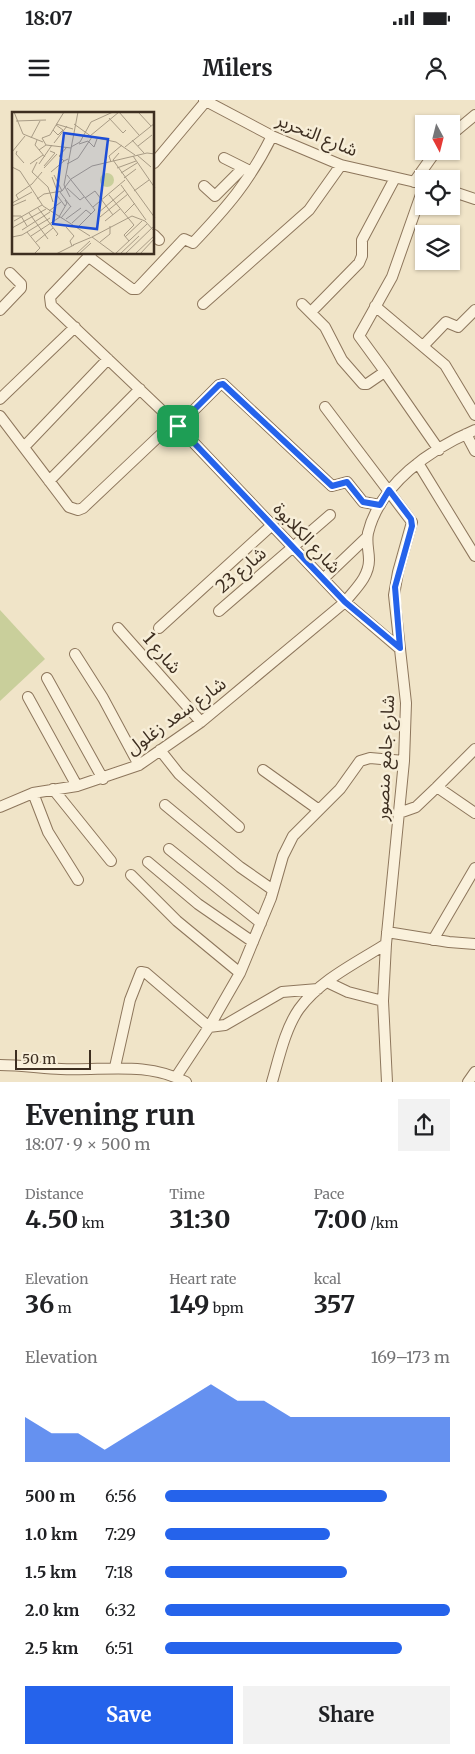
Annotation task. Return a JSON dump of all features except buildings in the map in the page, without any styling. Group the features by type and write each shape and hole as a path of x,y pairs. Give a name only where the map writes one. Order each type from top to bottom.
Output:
{"street":[{"name":"شارع التحرير","path":"205,100 272,136 341,166 415,183"},
{"path":"155,162 205,100"},
{"path":"460,128 475,115"},
{"path":"90,255 132,289 136,289 184,239 193,243 238,194 253,173 272,136"},
{"path":"224,158 253,173"},
{"path":"203,304 310,210 341,166"},
{"path":"204,186 215,196 243,168"},
{"path":"311,312 361,259 362,240 395,178"},
{"path":"460,194 475,199"},
{"path":"415,203 392,278 359,338 386,373 439,450"},
{"name":"شارع الكلابوة","path":"90,255 50,297 51,305 176,424 345,602 400,648"},
{"path":"0,310 21,288 20,284 10,273"},
{"path":"302,304 325,326 342,360 363,384 386,373"},
{"path":"375,306 445,365 475,415"},
{"path":"424,346 446,322 458,327 475,310"},
{"path":"0,399 75,327"},
{"path":"24,446 108,359"},
{"path":"0,416 69,507 78,510 83,508 219,385 223,384 332,486 347,482 363,502 380,505"},
{"path":"48,481 140,389"},
{"name":"شارع جامع منصور","path":"326,407 411,519 412,526 395,587 406,703 404,761 387,932 383,1001 387,1082"},
{"path":"323,580 367,537 380,505 389,490 418,463 471,432 475,451"},
{"path":"418,463 475,556"},
{"name":"شارع 23","path":"219,611 330,515"},
{"path":"159,628 272,525"},
{"name":"شارع سعد زغلول","path":"0,807 33,793 77,786 103,779 139,765 201,722 345,602 368,571 367,537"},
{"name":"شارع 1","path":"118,628 201,722"},
{"path":"75,654 104,698 139,765"},
{"path":"48,678 103,779"},
{"path":"28,697 77,786"},
{"path":"399,813 416,807 475,749"},
{"path":"160,750 186,780 239,827"},
{"path":"176,1077 209,1027 240,973 261,923 283,856 293,836 340,789 360,761 370,758 404,761"},
{"path":"263,770 319,810"},
{"path":"437,787 475,813"},
{"path":"53,789 111,861"},
{"path":"33,793 48,832 78,880"},
{"path":"165,805 240,867 273,890"},
{"path":"169,849 261,923"},
{"path":"148,862 198,904 253,942"},
{"path":"433,940 475,868"},
{"path":"131,875 166,910 240,973"},
{"path":"387,932 433,940 475,944"},
{"path":"272,1082 292,1022 299,1010 322,985 386,944"},
{"path":"116,1067 130,1000 140,972 146,973 209,1027 224,1025 282,992 322,985 383,1001"},
{"path":"0,1065 62,1069 116,1067 160,1071 186,1082"},
{"path":"468,1082 475,1072"}],"green space":[{"path":"0,610 45,659 0,701"}],"route":[{"path":"223,384 332,486 345,481 360,500 363,502 375,502 380,505 389,490 411,519 412,526 398,572 394,595 400,648 345,602 178,426 219,385 223,384"}]}
